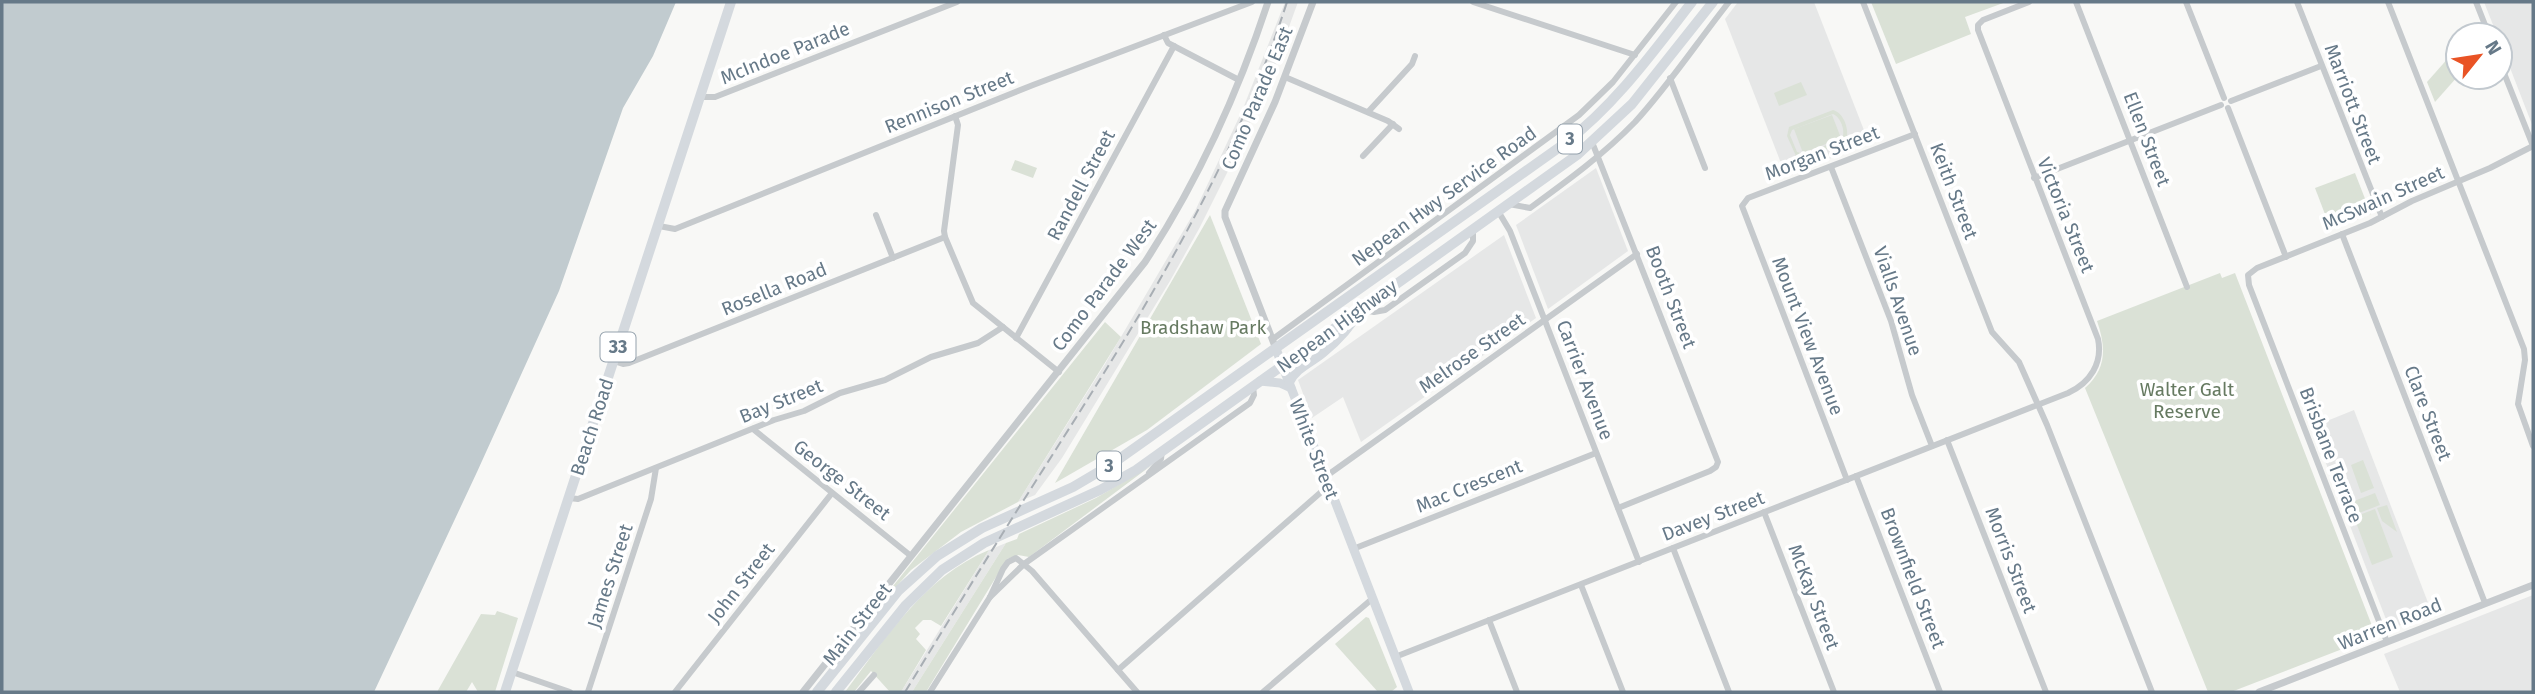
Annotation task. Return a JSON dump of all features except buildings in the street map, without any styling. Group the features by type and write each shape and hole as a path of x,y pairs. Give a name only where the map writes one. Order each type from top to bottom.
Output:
{"main road":[{"name":"Beach Road","path":"505,692 731,2"},
{"name":"Nepean Highway","path":"909,580 937,556 974,533 1073,487 1112,464 1275,344 1319,319 1574,137 1611,103 1692,2"},
{"name":"Nepean Highway","path":"917,593 942,570 978,547 1100,490 1136,470 1524,193 1592,142 1646,88 1713,2"},
{"path":"1493,194 1505,197 1524,193"},
{"path":"1474,209 1498,211"},
{"path":"1257,384 1278,382 1290,385 1298,370 1323,353 1352,325 1360,309"},
{"path":"1319,319 1328,332"},
{"name":"White Street","path":"1275,344 1409,692"},
{"name":"Main Street","path":"817,692 909,580"},
{"name":"Main Street","path":"836,692 917,593"},
{"path":"841,663 852,672"}],"street":[{"name":"McIndoe Parade","path":"701,97 715,97 957,2"},
{"name":"Rennison Street","path":"659,226 675,229 955,116 1252,2"},
{"name":"Como Parade West","path":"911,556 1140,270 1167,229 1204,158 1239,80 1266,2"},
{"name":"Como Parade East","path":"1227,206 1285,78 1313,2"},
{"path":"1473,2 1634,55"},
{"name":"Nepean Hwy Service Road","path":"1275,344 1589,106 1613,82 1676,2"},
{"path":"1508,204 1530,208 1599,156 1635,121 1729,2"},
{"name":"Keith Street","path":"1863,2 1992,332 2016,359 2048,425 2152,692"},
{"name":"Victoria Street","path":"2029,2 1978,25 1979,35 2100,347 2097,365 2087,380 2074,390 2038,404"},
{"name":"Ellen Street","path":"2076,2 2187,287"},
{"path":"2186,2 2286,257"},
{"name":"Marriott Street","path":"2297,2 2382,217"},
{"path":"2388,2 2525,349 2518,404 2533,446"},
{"path":"2476,2 2483,21"},
{"path":"1164,34 1166,41 1174,46 1239,80"},
{"name":"Randell Street","path":"1016,338 1174,46"},
{"path":"1368,112 1412,64 1415,56"},
{"path":"2034,178 2321,66"},
{"path":"1285,78 1368,112 1396,127 1363,156"},
{"path":"1670,78 1705,168"},
{"path":"2511,91 2533,146"},
{"path":"955,116 958,125 944,231 970,299 1059,372"},
{"name":"Morgan Street","path":"1742,203 1748,198 1915,134"},
{"name":"Booth Street","path":"1592,142 1717,464 1710,471 1618,508"},
{"name":"McSwain Street","path":"2248,278 2253,270 2382,217 2533,146"},
{"name":"Vialls Avenue","path":"1831,167 1891,321 1912,395 1932,446"},
{"path":"1487,184 1493,194"},
{"name":"Mount View Avenue","path":"1742,203 1744,216 1847,480"},
{"name":"White Street","path":"1227,206 1225,217 1275,344"},
{"name":"Carrier Avenue","path":"1498,211 1510,231 1639,562"},
{"path":"876,215 893,258"},
{"name":"Clare Street","path":"2342,234 2485,603"},
{"name":"Rosella Road","path":"614,361 629,363 945,237"},
{"name":"Melrose Street","path":"1118,670 1326,482 1637,254"},
{"name":"Brisbane Terrace","path":"2248,278 2386,642"},
{"name":"Bay Street","path":"569,498 578,499 804,411 840,393 886,380 931,357 978,343 1003,327"},
{"path":"990,597 1024,564 1250,402 1257,384"},
{"name":"Davey Street","path":"1395,657 2038,404"},
{"name":"George Street","path":"753,429 911,556"},
{"name":"Morris Street","path":"1947,440 2046,692"},
{"path":"1148,475 1161,459 1161,451"},
{"name":"Mac Crescent","path":"1353,549 1596,453"},
{"name":"James Street","path":"588,692 651,499 656,468"},
{"name":"Brownfield Street","path":"1856,476 1940,692"},
{"name":"John Street","path":"675,692 832,493"},
{"name":"McKay Street","path":"1764,512 1835,692"},
{"path":"1673,548 1729,692"},
{"name":"Main Street","path":"803,692 911,556"},
{"path":"930,692 990,597 1008,562 1016,558 1137,692"},
{"path":"1581,584 1623,692"},
{"name":"Warren Road","path":"2259,692 2533,585"},
{"path":"1263,692 1372,599"},
{"path":"1489,620 1517,692"},
{"path":"512,672 570,692"},
{"path":"859,692 874,675"}],"shaded area":[{"path":"2,2 676,2 653,56 623,108 559,291 374,692 2,692"},
{"path":"1285,2 1298,2 1273,71 1200,227 1062,458 1035,495 1018,502 1105,364 1195,211 1242,111"},
{"path":"1738,2 1814,2 1869,143 1786,176 1725,19"},
{"path":"2484,2 2533,2 2533,127 2514,78 2514,21 2491,21"},
{"path":"1596,168 1628,251 1548,309 1516,225"},
{"path":"1504,235 1536,318 1361,442 1343,397 1312,418 1298,380"},
{"path":"2354,410 2432,613 2398,626 2387,622 2312,427"},
{"path":"1006,543 912,692 901,692 989,550"},
{"path":"2533,595 2533,692 2400,692 2384,654"}],"green space":[{"path":"1871,2 2006,2 1965,17 1971,34 1896,64"},
{"path":"2444,63 2445,91 2435,102 2427,82"},
{"path":"1801,82 1807,95 1779,106 1774,93"},
{"path":"1833,110 1843,118 1847,137 1846,141 1805,158 1796,156 1787,136 1789,127","holes":["1833,114 1843,129 1842,139 1804,154 1797,152 1790,135 1792,130"]},
{"path":"1832,115 1841,138 1803,153 1794,129"},
{"path":"1015,160 1037,168 1033,178 1011,170"},
{"path":"2355,173 2371,214 2331,230 2315,188"},
{"name":"Bradshaw Park","path":"1210,215 1261,344 1147,430 1055,483"},
{"name":"Walter Galt Reserve","path":"2220,273 2222,278 2235,273 2376,636 2231,692 2208,692 2085,388 2097,373 2103,357 2097,321"},
{"path":"1105,322 1121,337 1018,502 961,532 911,570 895,588 893,586"},
{"path":"2363,460 2374,488 2361,493 2351,465"},
{"path":"1152,465 1029,557 1018,555 1007,559 926,692 912,692 1006,543 1017,539 1019,534 1096,498"},
{"path":"2375,493 2380,505 2354,515 2349,503"},
{"path":"2387,505 2397,532 2382,521 2377,508"},
{"path":"2375,509 2393,557 2372,565 2354,517"},
{"path":"989,550 941,626 931,620 923,620 915,628 920,634 916,639 926,650 901,692 890,692 871,671 854,692 845,692 891,631 926,592 966,561"},
{"path":"497,611 518,618 495,692 478,692 472,682 466,692 437,692 481,614 495,615"},
{"path":"1366,617 1369,618 1397,687 1391,692 1378,692 1335,644"}],"railway":[{"path":"905,692 1137,319 1172,258 1236,133 1287,2"}]}
